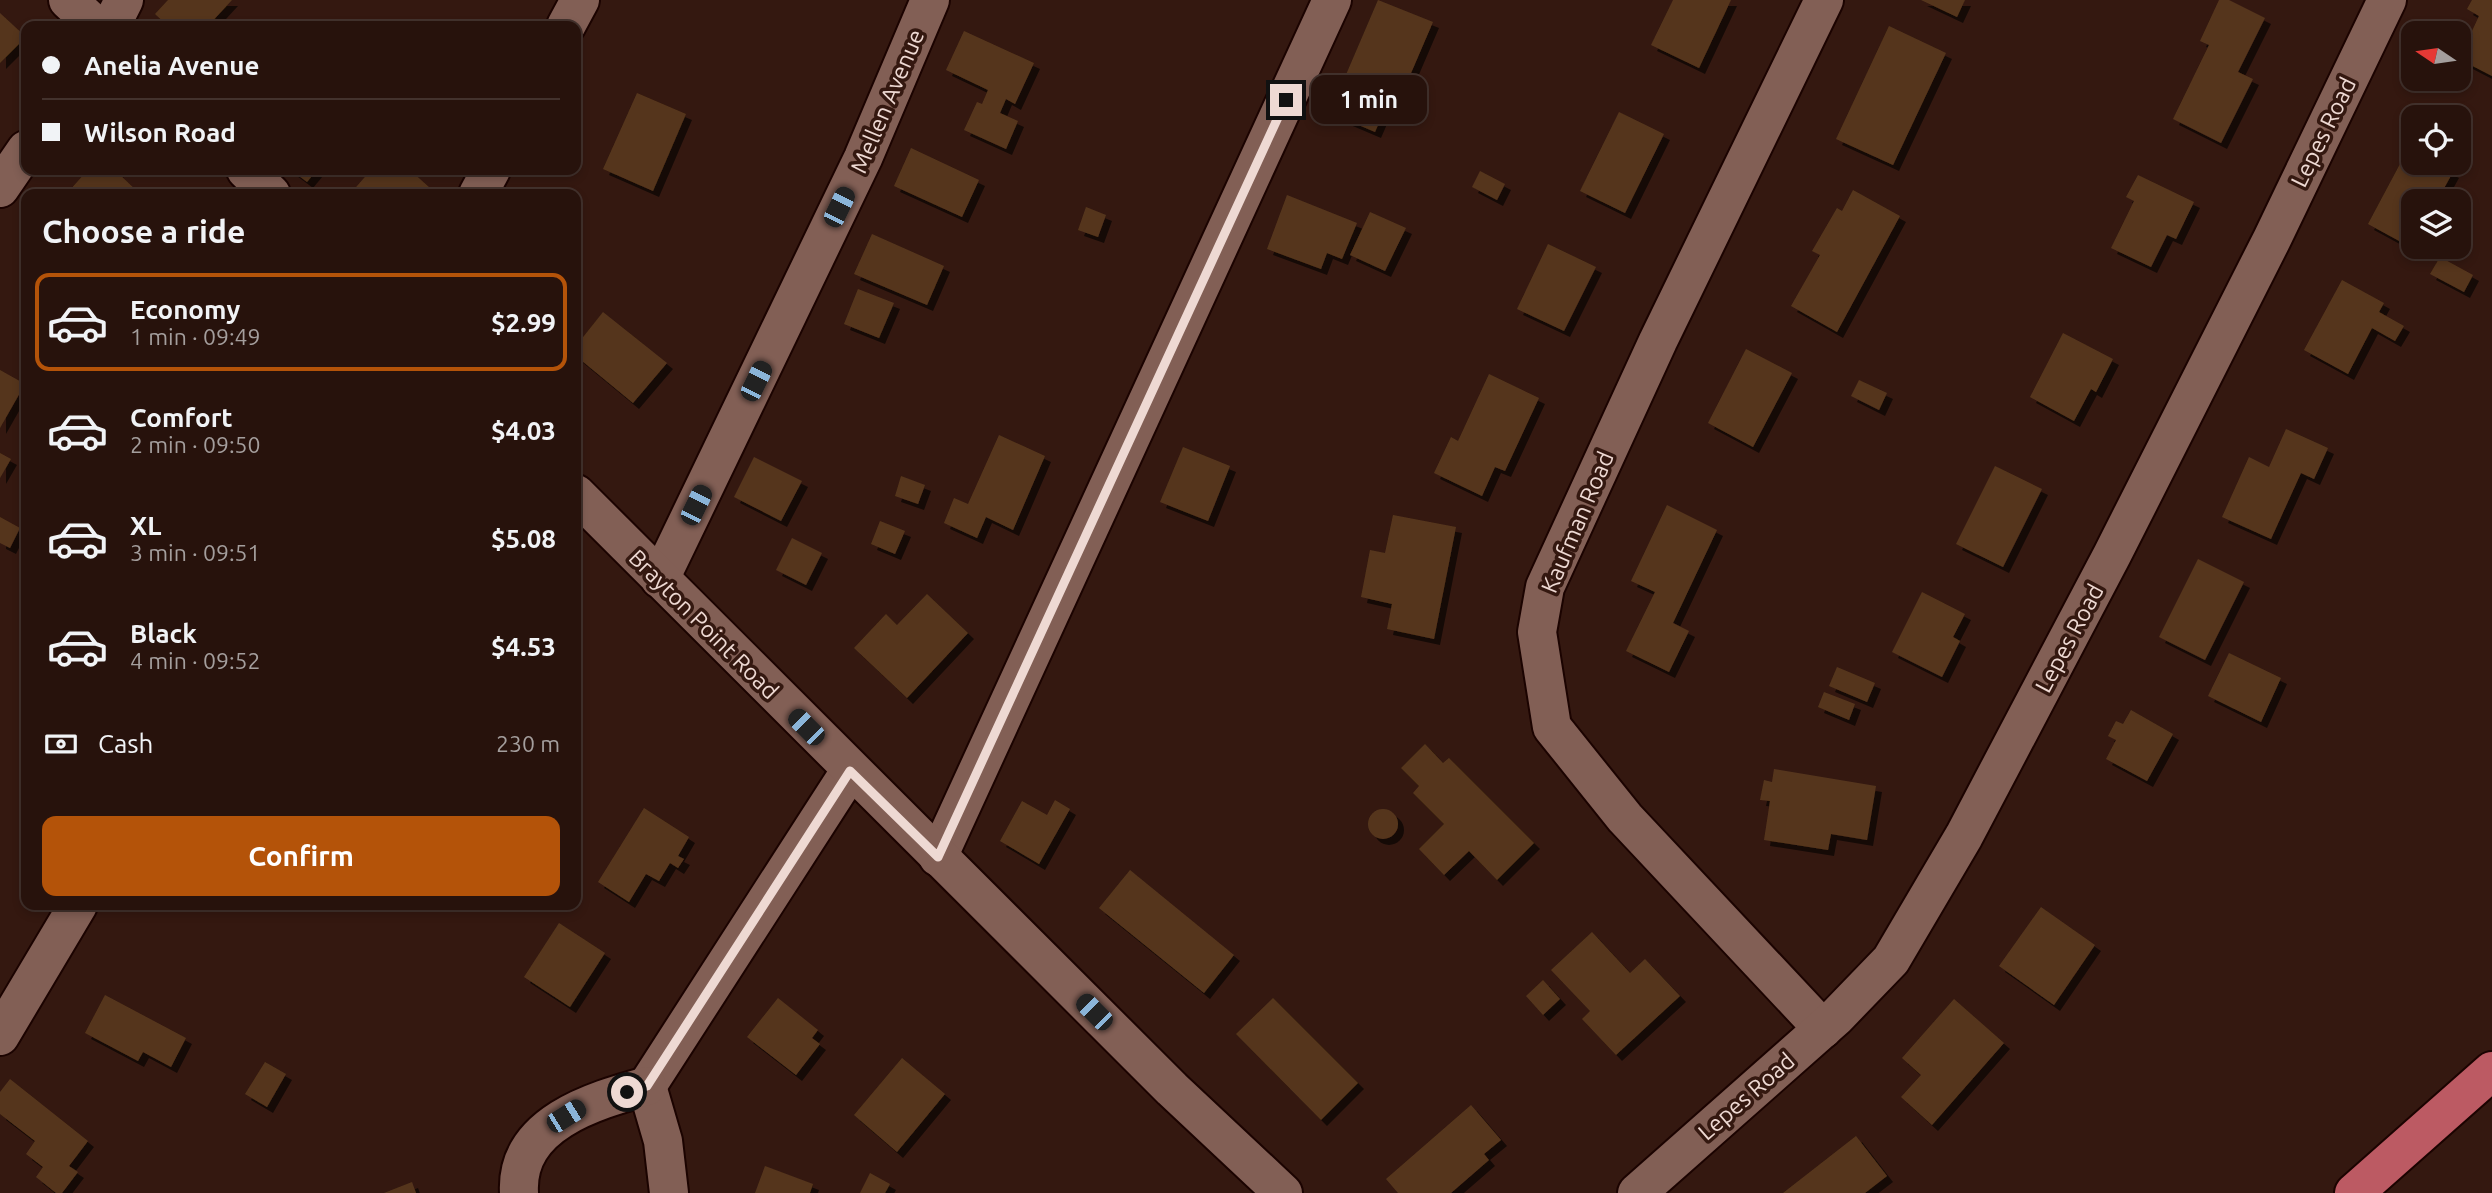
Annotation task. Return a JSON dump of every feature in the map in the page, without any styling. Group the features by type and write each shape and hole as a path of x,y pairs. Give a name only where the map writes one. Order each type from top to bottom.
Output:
{"main road":[{"path":"2354,1193 2492,1071"}],"street":[{"path":"68,0 91,21"},
{"path":"114,21 124,0"},
{"path":"569,21 580,0"},
{"name":"Mellen Avenue","path":"660,579 863,158 930,0"},
{"path":"938,857 1332,0"},
{"name":"Kaufman Road","path":"1823,1029 1625,818 1552,727 1537,632 1545,587 1658,341 1824,0"},
{"name":"Lepes Road","path":"1637,1193 1823,1029 1891,960 1964,836 2149,482 2272,239 2387,0"},
{"path":"0,188 21,157"},
{"path":"251,175 266,189"},
{"name":"Brayton Point Road","path":"581,499 1172,1090 1283,1193"},
{"path":"519,1193 526,1158 546,1129 587,1103 647,1086 850,771"},
{"path":"0,1036 75,910"},
{"path":"647,1086 663,1141 668,1193"}],"building":[{"path":"168,0 232,0 213,21 163,21 155,14"},
{"path":"1378,0 1433,22 1399,101 1380,93 1375,105 1385,109 1375,132 1335,115 1345,91 1353,94 1358,82 1345,77"},
{"path":"1673,0 1731,0 1699,68 1651,45"},
{"path":"1921,0 1965,0 1957,17"},
{"path":"2219,0 2229,0 2265,18 2238,72 2253,79 2221,143 2173,119 2209,45 2200,41"},
{"path":"2472,0 2492,0 2492,76 2471,65 2471,33 2479,16 2467,9"},
{"path":"0,13 21,32 21,42 0,63"},
{"path":"1889,26 1946,53 1893,165 1836,139"},
{"path":"964,31 1034,63 1015,104 1006,99 1000,113 1018,121 1006,149 964,130 977,102 982,104 988,90 946,70"},
{"path":"637,93 686,114 653,191 603,169"},
{"path":"1619,112 1664,134 1625,213 1580,191"},
{"path":"911,148 979,180 962,217 894,186"},
{"path":"2401,162 2401,175 2451,175 2444,189 2401,189 2401,242 2368,224"},
{"path":"1480,171 1505,184 1497,200 1472,187"},
{"path":"83,175 120,175 135,189 71,189"},
{"path":"298,175 313,175 307,182"},
{"path":"367,175 416,175 430,188 429,189 354,189"},
{"path":"2138,175 2194,202 2176,239 2167,235 2151,267 2111,248 2134,201 2126,197"},
{"path":"1853,190 1900,216 1837,332 1791,306 1820,255 1812,251 1837,208 1842,211"},
{"path":"1287,195 1357,223 1342,259 1327,253 1321,269 1267,249"},
{"path":"1086,207 1106,215 1098,237 1078,230"},
{"path":"1370,212 1406,228 1385,271 1350,255"},
{"path":"872,234 944,266 927,305 854,274"},
{"path":"1548,244 1596,267 1564,331 1517,309"},
{"path":"2439,259 2444,259 2473,275 2464,292 2430,274"},
{"path":"2342,280 2384,303 2379,312 2404,326 2395,341 2372,328 2348,374 2304,350"},
{"path":"858,289 894,303 879,338 844,324"},
{"path":"603,312 667,363 633,403 581,360 581,340"},
{"path":"2063,333 2113,359 2096,392 2091,389 2074,421 2030,397"},
{"path":"1746,349 1792,373 1753,447 1708,423"},
{"path":"0,370 21,382 21,391 0,428"},
{"path":"1489,374 1539,398 1505,471 1495,467 1482,496 1434,473 1451,437 1458,441"},
{"path":"1859,380 1887,393 1879,410 1851,396"},
{"path":"2286,429 2328,448 2314,479 2301,473 2271,539 2222,517 2249,457 2269,467"},
{"path":"999,435 1045,456 1013,530 986,517 977,538 944,523 954,498 968,504"},
{"path":"1183,447 1230,466 1208,521 1160,502"},
{"path":"0,453 11,459 0,478"},
{"path":"754,457 802,481 781,521 734,497"},
{"path":"1995,466 2042,489 2003,567 1956,544"},
{"path":"901,476 925,485 918,504 895,496"},
{"path":"1667,505 1717,530 1673,623 1689,631 1669,672 1626,651 1655,592 1631,581"},
{"path":"1393,515 1456,527 1434,639 1387,629 1392,604 1361,597 1370,550 1385,553"},
{"path":"0,517 20,528 10,548 0,543"},
{"path":"880,521 905,531 895,554 871,544"},
{"path":"792,538 822,553 806,585 776,570"},
{"path":"2198,559 2244,582 2205,660 2159,637"},
{"path":"1922,592 1965,614 1953,637 1960,641 1942,677 1892,652"},
{"path":"927,594 968,633 907,698 854,648 886,614 897,625"},
{"path":"2229,653 2281,678 2261,722 2208,696"},
{"path":"1837,667 1875,683 1867,702 1829,686"},
{"path":"1824,692 1855,704 1849,720 1818,707"},
{"path":"2131,710 2173,734 2147,781 2106,759 2116,740 2108,736 2116,721 2123,724"},
{"path":"1425,744 1443,763 1449,758 1534,843 1497,880 1469,851 1444,875 1419,849 1444,824 1413,793 1419,786 1401,768"},
{"path":"1774,769 1876,786 1867,840 1831,834 1828,850 1764,840 1770,801 1760,800 1764,780 1772,782"},
{"path":"1055,800 1070,809 1039,864 1000,841 1022,801 1047,815"},
{"path":"644,808 689,837 678,856 684,859 678,868 670,863 659,881 646,874 629,902 598,882"},
{"path":"1383,809 1394,813 1398,824 1394,835 1383,839 1372,835 1368,824 1372,813"},
{"path":"1130,870 1234,955 1204,993 1099,908"},
{"path":"2041,907 2095,945 2054,1005 1999,966"},
{"path":"559,923 605,953 570,1007 524,977"},
{"path":"1592,932 1630,973 1645,959 1680,996 1616,1055 1582,1019 1590,1011 1551,970"},
{"path":"1543,980 1560,999 1543,1015 1526,996"},
{"path":"105,995 186,1038 171,1067 143,1052 138,1061 85,1033"},
{"path":"778,998 818,1030 812,1038 820,1044 796,1075 747,1037"},
{"path":"1273,998 1358,1083 1321,1120 1236,1034"},
{"path":"1954,999 2004,1043 1932,1125 1901,1097 1921,1075 1902,1058"},
{"path":"902,1058 945,1094 897,1152 854,1115"},
{"path":"265,1062 286,1074 267,1107 245,1094"},
{"path":"10,1079 88,1141 69,1166 78,1172 62,1193 56,1193 36,1177 43,1167 26,1154 35,1141 0,1114 0,1092"},
{"path":"1471,1105 1501,1140 1484,1154 1489,1160 1451,1193 1398,1193 1386,1179"},
{"path":"1856,1136 1887,1176 1865,1193 1783,1193"},
{"path":"765,1166 813,1184 810,1193 755,1193"},
{"path":"870,1173 890,1184 885,1193 860,1193"},
{"path":"412,1182 416,1193 384,1193"}],"route":[{"path":"627,1092 647,1086 850,771 938,857 1286,100"}]}
